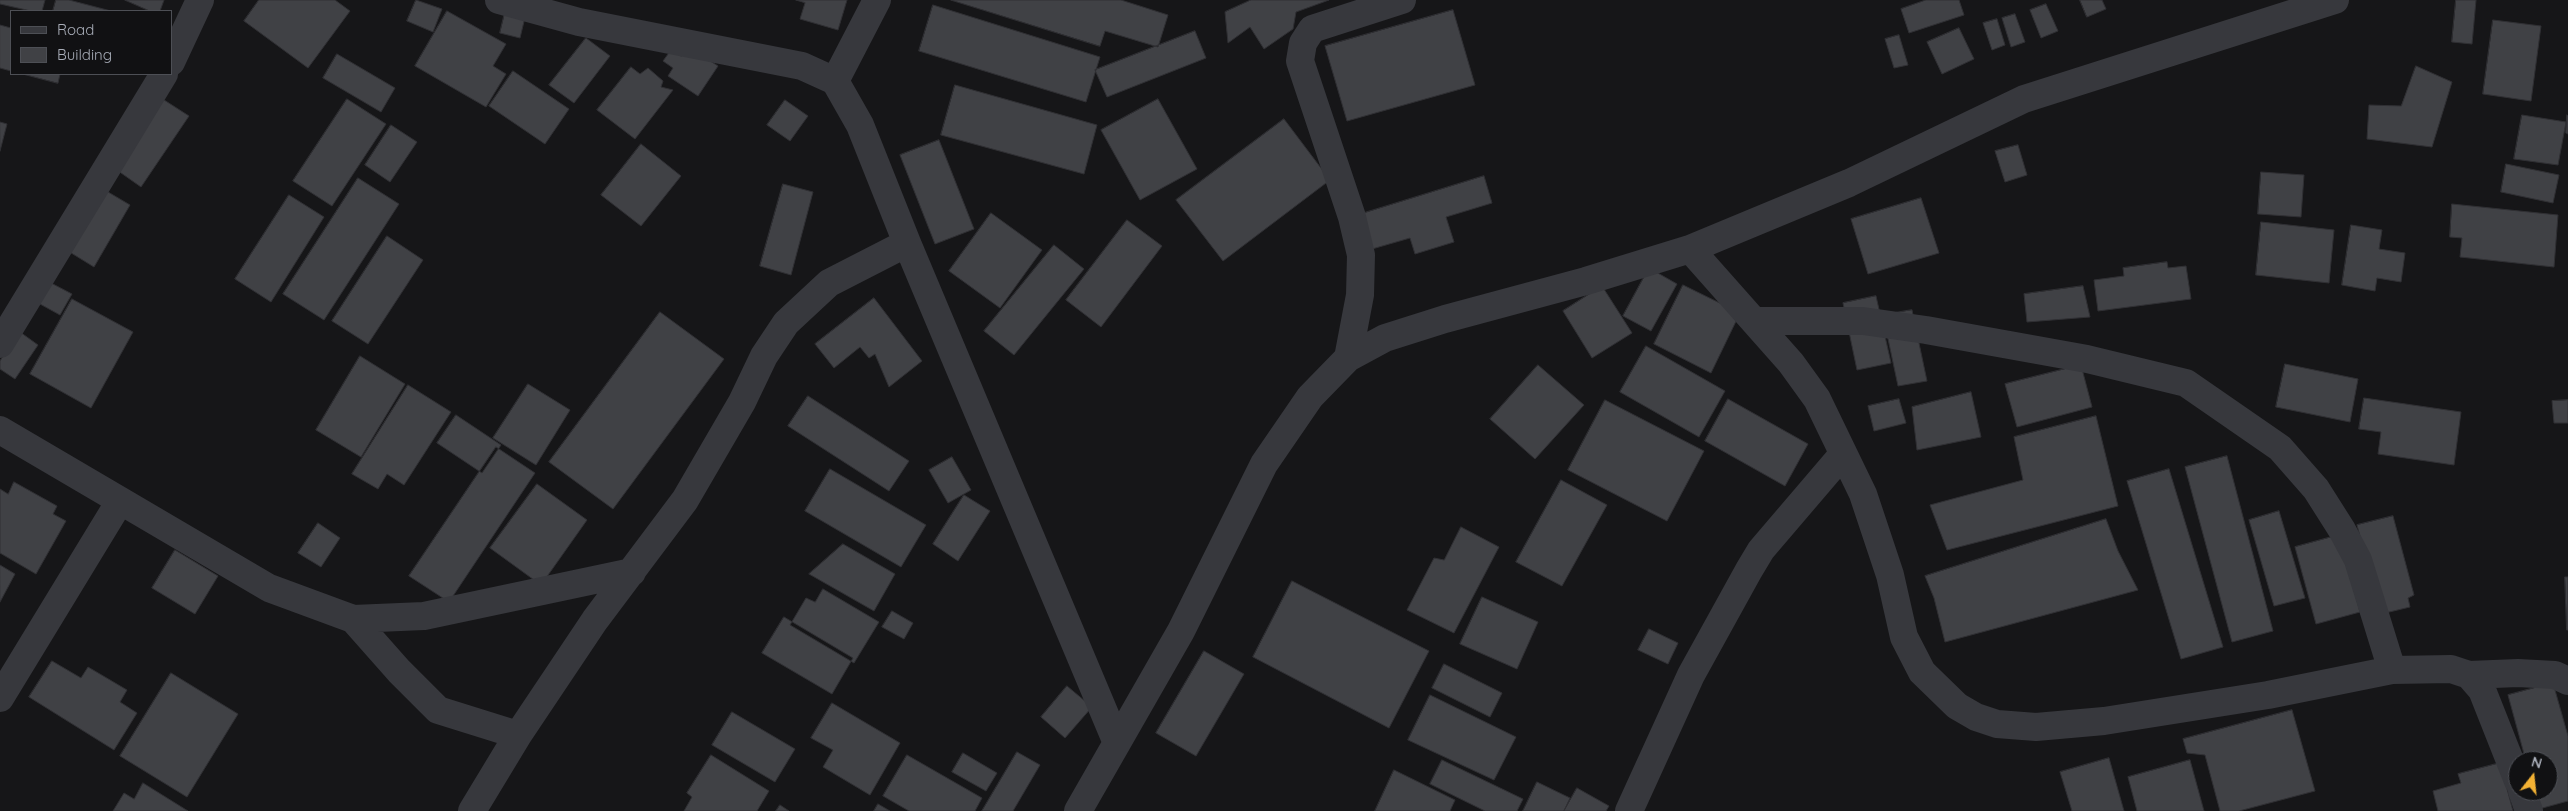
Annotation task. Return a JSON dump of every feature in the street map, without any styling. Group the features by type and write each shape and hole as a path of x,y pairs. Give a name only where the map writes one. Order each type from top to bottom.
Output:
{"street":[{"path":"172,60 200,0"},
{"path":"499,0 579,22 802,66 835,81 860,125 907,243 1117,743"},
{"path":"835,81 877,0"},
{"path":"1348,358 1360,294 1361,255 1352,217 1300,61 1301,52 1303,43 1312,29 1402,0"},
{"path":"1078,811 1181,631 1264,464 1310,397 1348,358 1385,338 1586,281 1690,249 1849,183 2024,99 2335,0"},
{"path":"0,344 10,306 163,75"},
{"path":"472,811 518,735 595,620 685,500 742,402 764,356 786,323 829,284 907,243"},
{"path":"1690,249 1755,321 1790,363 1816,399 1863,494 1890,575 1904,637 1922,672 1957,706 1976,717 1997,724 2036,727 2104,720 2268,695 2392,670 2452,669 2468,675 2518,673 2555,675 2568,681"},
{"path":"1755,321 1863,321 1926,330 2087,359 2186,384 2280,448 2316,489 2358,560 2392,670"},
{"path":"0,430 269,588 353,619 424,616 632,572"},
{"path":"1629,811 1691,675 1749,570 1761,550 1843,454"},
{"path":"0,698 120,501"},
{"path":"353,619 399,671 438,710 518,735"},
{"path":"2468,675 2482,690 2508,756"}],"building":[{"path":"0,0 45,0 42,10 27,10 0,4"},
{"path":"56,0 69,0 107,10 53,10"},
{"path":"125,0 164,0 160,10 148,10"},
{"path":"259,0 335,0 350,11 308,68 244,21"},
{"path":"416,0 442,9 433,32 407,21"},
{"path":"796,0 847,0 838,30 800,19 805,3"},
{"path":"951,0 1121,0 1168,15 1158,47 1105,31 1100,46"},
{"path":"1251,0 1329,0 1296,12 1293,29 1264,49 1250,27 1228,43 1225,12"},
{"path":"1926,0 1959,0 1964,15 1909,33 1901,9"},
{"path":"2080,0 2102,0 2106,9 2087,17"},
{"path":"2456,0 2476,0 2472,44 2452,42"},
{"path":"507,4 527,9 520,38 500,33"},
{"path":"2046,4 2058,31 2041,38 2030,10"},
{"path":"933,5 1100,57 1086,102 919,51"},
{"path":"1453,10 1475,85 1347,121 1325,46"},
{"path":"447,11 506,44 493,66 506,74 486,107 415,66"},
{"path":"2015,14 2025,42 2011,47 2002,18"},
{"path":"1997,19 2005,45 1992,50 1983,23"},
{"path":"2493,20 2541,26 2531,101 2483,94"},
{"path":"0,25 10,28 10,71 0,68"},
{"path":"1959,28 1974,59 1942,74 1927,42"},
{"path":"1195,31 1206,58 1107,97 1095,70"},
{"path":"1899,35 1908,65 1894,68 1885,39"},
{"path":"586,38 610,56 574,103 549,85"},
{"path":"687,46 718,66 698,96 668,76 673,68 663,61 671,50 681,56"},
{"path":"337,54 395,88 381,112 323,78"},
{"path":"2416,66 2452,82 2432,147 2367,139 2369,105 2401,106"},
{"path":"631,67 640,74 648,68 663,81 661,87 673,90 635,139 597,110"},
{"path":"513,71 569,109 545,144 489,106"},
{"path":"27,75 60,75 58,83"},
{"path":"955,85 1097,125 1084,174 941,135"},
{"path":"161,98 189,116 141,187 114,168"},
{"path":"347,99 386,124 332,206 293,181"},
{"path":"1158,99 1197,169 1140,200 1101,130"},
{"path":"785,100 808,116 790,141 767,125"},
{"path":"2522,115 2566,122 2558,165 2514,159"},
{"path":"2568,116 2568,134 2566,133"},
{"path":"1284,119 1330,180 1223,261 1176,200"},
{"path":"0,122 7,124 0,151"},
{"path":"391,125 417,142 390,182 365,165"},
{"path":"939,140 974,229 935,244 900,155"},
{"path":"641,144 681,176 641,226 601,195"},
{"path":"2018,145 2027,175 2005,182 1995,151"},
{"path":"2506,164 2559,175 2553,203 2501,192"},
{"path":"2261,172 2304,175 2301,217 2258,214"},
{"path":"1484,176 1492,203 1446,217 1454,242 1415,254 1410,238 1372,249 1361,214"},
{"path":"358,178 399,204 324,320 283,294"},
{"path":"783,184 813,192 791,275 760,266"},
{"path":"103,189 130,205 94,267 68,251"},
{"path":"289,195 324,217 271,302 235,279"},
{"path":"1921,198 1939,253 1868,274 1851,219"},
{"path":"2452,204 2558,215 2554,267 2460,257 2462,238 2450,237"},
{"path":"991,213 1042,250 1000,308 949,271"},
{"path":"1127,220 1162,246 1101,327 1066,300"},
{"path":"2261,222 2334,230 2329,283 2256,275"},
{"path":"2351,225 2382,230 2379,249 2405,253 2401,282 2377,278 2375,291 2342,285"},
{"path":"387,236 423,260 368,344 332,321"},
{"path":"1054,245 1084,269 1014,355 984,331"},
{"path":"2167,262 2168,268 2186,266 2191,299 2098,311 2094,280 2124,276 2123,268"},
{"path":"1649,268 1677,284 1651,331 1623,316"},
{"path":"51,283 72,294 60,315 40,304"},
{"path":"1683,285 1740,313 1711,373 1654,344"},
{"path":"1602,286 1632,333 1592,358 1563,311"},
{"path":"2083,286 2090,317 2027,322 2024,294"},
{"path":"1876,296 1891,363 1857,370 1843,303"},
{"path":"874,298 922,361 889,387 875,354 869,358 860,347 834,368 815,344"},
{"path":"72,299 133,332 91,408 30,374"},
{"path":"1912,310 1927,381 1898,386 1883,315"},
{"path":"660,312 724,359 613,509 549,462"},
{"path":"20,332 38,345 15,379 0,369 0,361"},
{"path":"1646,346 1725,391 1699,437 1620,392"},
{"path":"360,356 405,384 361,457 316,430"},
{"path":"2285,364 2358,379 2350,422 2276,407"},
{"path":"1538,365 1584,405 1535,459 1490,419"},
{"path":"2081,365 2092,407 2017,427 2005,384"},
{"path":"528,384 570,410 536,465 493,438"},
{"path":"408,385 451,412 404,485 387,474 378,489 352,474"},
{"path":"1971,392 1981,437 1917,450 1912,407"},
{"path":"808,396 909,461 889,491 788,426"},
{"path":"2364,398 2461,412 2454,465 2378,454 2381,432 2359,429"},
{"path":"1728,399 1808,444 1785,486 1705,441"},
{"path":"1899,399 1906,423 1874,431 1868,406"},
{"path":"1605,400 1704,451 1667,521 1568,470"},
{"path":"2568,400 2568,423 2554,423 2552,401"},
{"path":"456,415 501,445 482,473 437,443"},
{"path":"2096,416 2118,506 1947,550 1930,505 2023,480 2014,437"},
{"path":"496,447 535,473 449,602 409,576"},
{"path":"2227,456 2273,631 2232,642 2185,467"},
{"path":"952,457 971,490 948,503 929,470"},
{"path":"830,469 926,525 901,567 805,511"},
{"path":"2169,469 2223,647 2181,659 2127,481"},
{"path":"1561,480 1607,505 1562,586 1516,562"},
{"path":"14,482 57,506 53,514 66,521 36,574 0,553 0,489 8,494"},
{"path":"537,484 587,520 541,585 490,548"},
{"path":"964,495 990,511 958,561 933,544"},
{"path":"2279,511 2305,598 2274,606 2249,520"},
{"path":"2393,516 2414,595 2408,598 2410,607 2381,614 2357,525"},
{"path":"2106,519 2118,551 2138,590 1945,642 1934,598 1925,576"},
{"path":"318,523 340,538 321,567 298,553"},
{"path":"1461,527 1499,547 1454,633 1407,610 1434,558 1444,560"},
{"path":"2339,535 2360,612 2316,624 2295,547"},
{"path":"843,544 895,574 874,611 809,574"},
{"path":"175,550 218,576 195,614 152,588"},
{"path":"0,565 15,574 0,602"},
{"path":"2565,577 2568,577 2568,630 2567,630"},
{"path":"1292,581 1429,651 1389,728 1253,657"},
{"path":"823,589 879,622 854,663 790,625 806,598 815,602"},
{"path":"1482,597 1538,622 1517,669 1460,644"},
{"path":"892,611 913,623 904,639 882,627"},
{"path":"784,617 853,658 832,694 762,653"},
{"path":"1649,629 1678,643 1668,664 1638,650"},
{"path":"1204,651 1244,674 1196,756 1156,733"},
{"path":"52,661 81,678 88,667 127,690 120,702 137,713 114,750 29,697"},
{"path":"1444,664 1502,693 1490,717 1432,688"},
{"path":"171,673 238,714 187,797 120,756"},
{"path":"2553,683 2568,736 2568,801 2539,809 2537,801 2558,801 2558,751 2523,751 2508,695"},
{"path":"1067,686 1092,707 1065,738 1041,717"},
{"path":"1430,695 1516,737 1494,780 1408,740"},
{"path":"832,703 900,743 870,795 823,767 833,750 811,738"},
{"path":"2292,710 2315,791 2239,811 2220,811 2205,755 2187,753 2183,739"},
{"path":"732,712 795,749 775,782 712,745"},
{"path":"1017,752 1040,765 1013,811 982,811"},
{"path":"963,753 997,773 986,791 952,772"},
{"path":"711,755 769,791 757,811 684,811 692,797 687,793"},
{"path":"907,755 982,798 975,811 909,811 883,796"},
{"path":"2109,758 2124,811 2072,811 2060,772"},
{"path":"1442,760 1523,799 1517,811 1485,811 1430,784"},
{"path":"2190,760 2204,811 2137,811 2128,777"},
{"path":"2500,763 2508,793 2508,801 2510,801 2513,811 2438,811 2433,791 2461,783 2458,774"},
{"path":"1394,770 1455,800 1450,811 1375,811"},
{"path":"1537,782 1570,798 1564,811 1523,811"},
{"path":"143,783 188,811 113,811 124,793 134,799"},
{"path":"1577,788 1609,806 1606,811 1564,811"},
{"path":"878,804 890,811 874,811"},
{"path":"780,805 789,811 776,811"}]}
